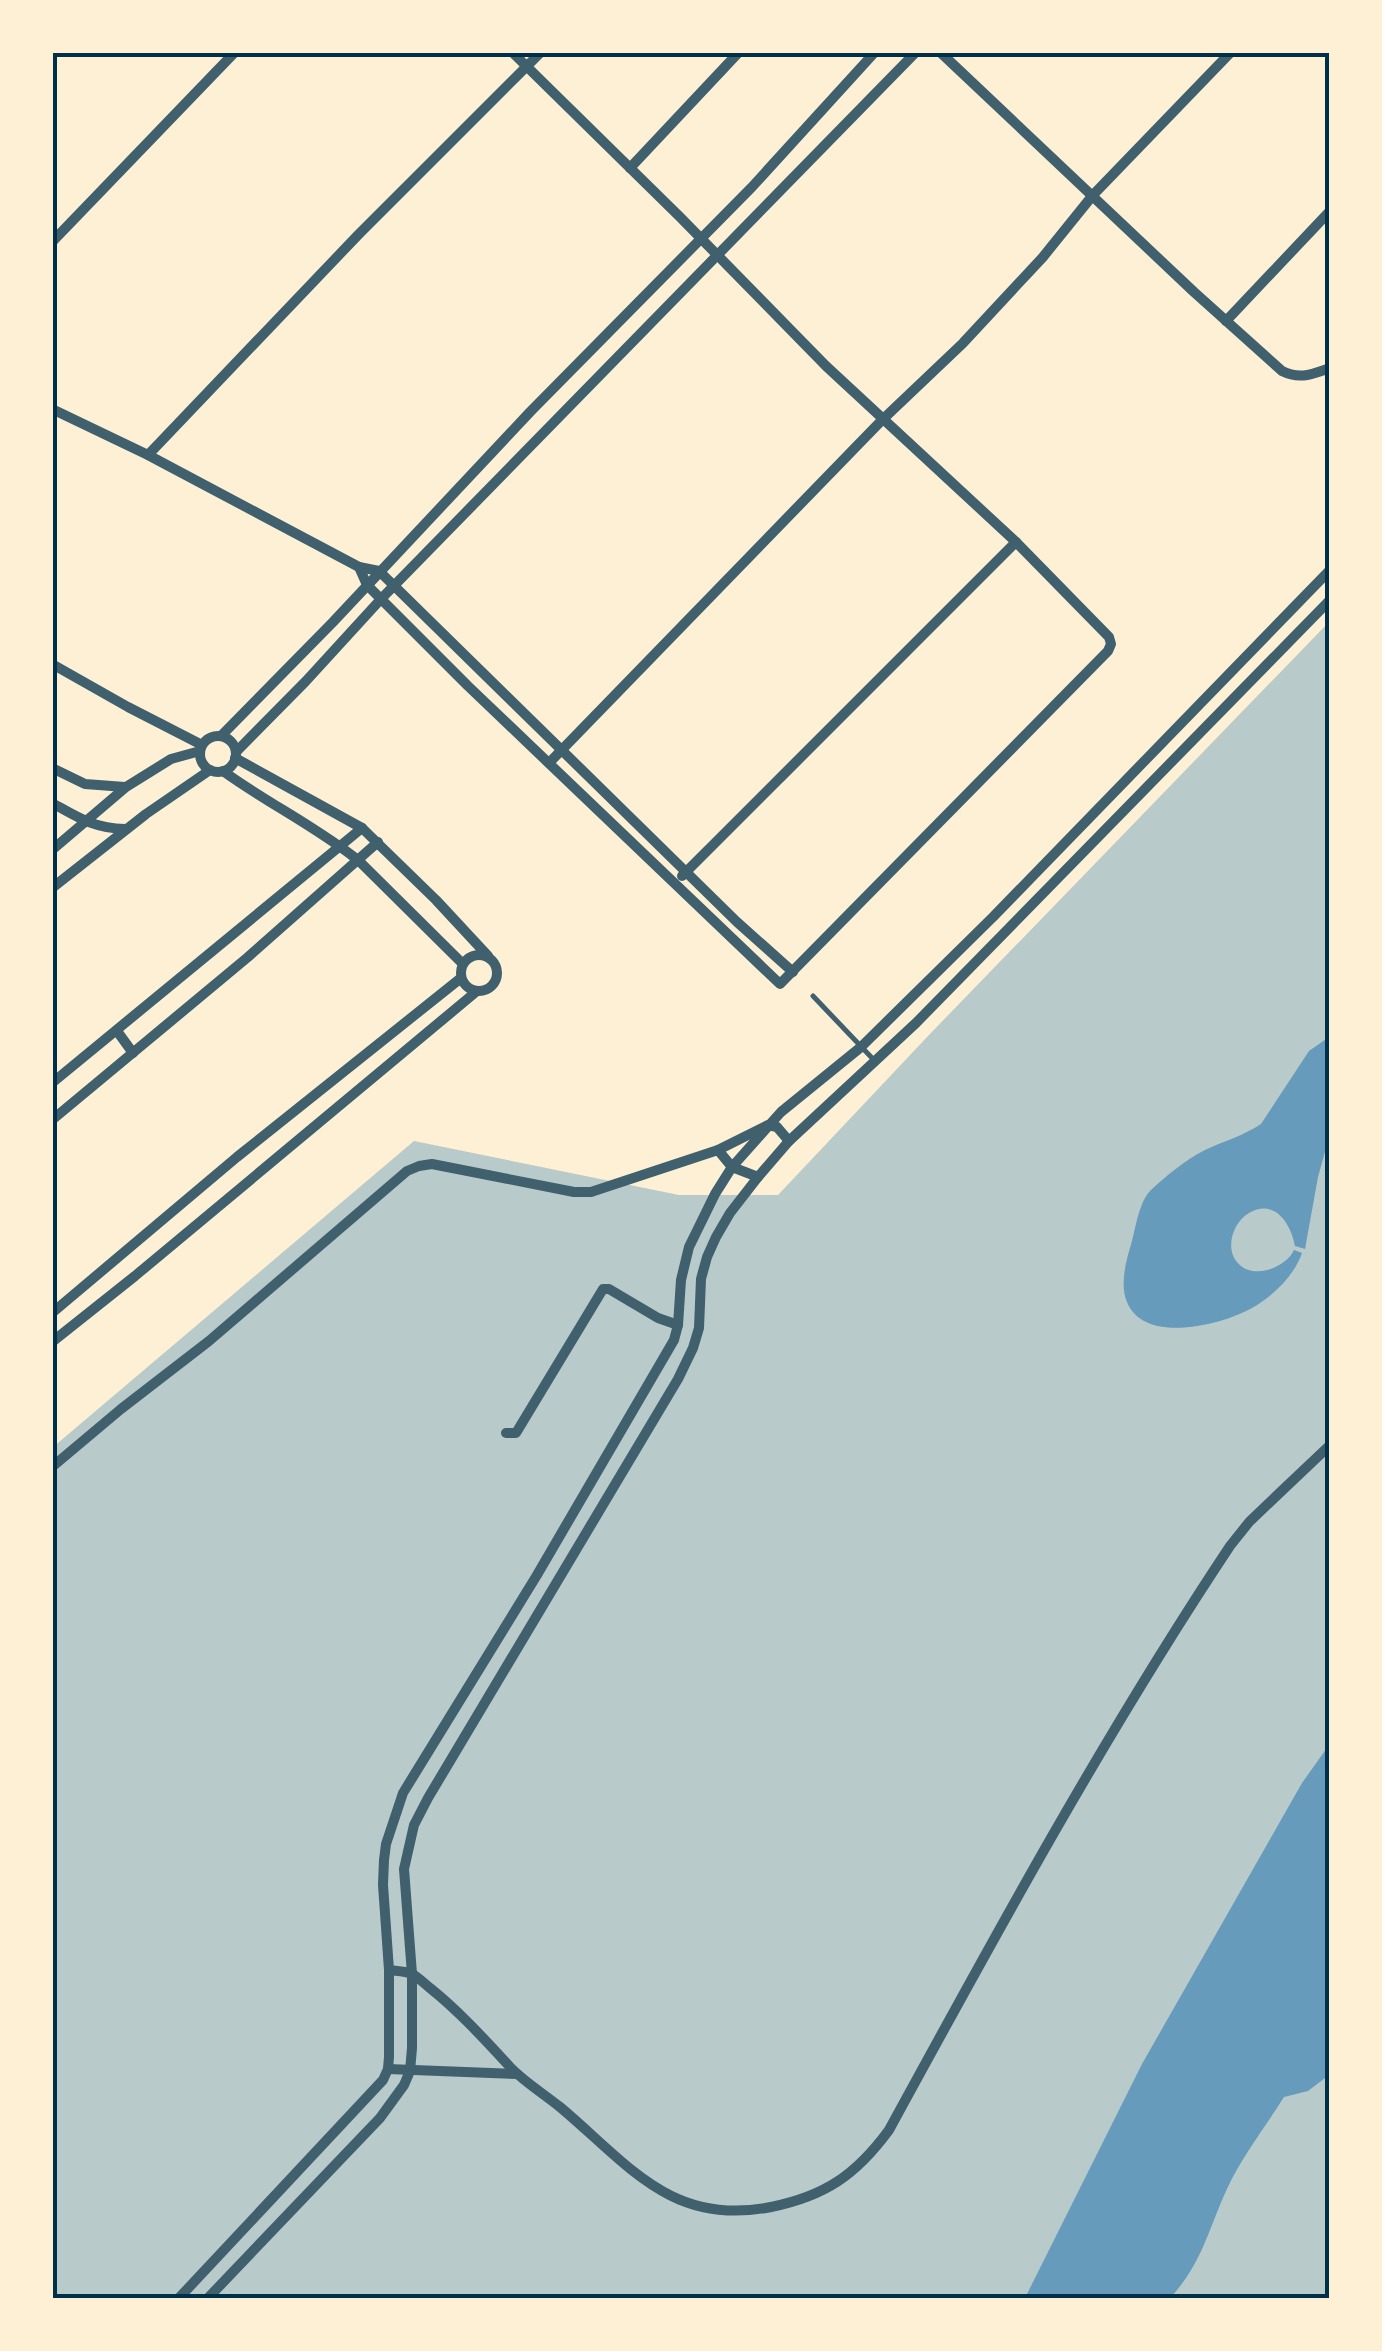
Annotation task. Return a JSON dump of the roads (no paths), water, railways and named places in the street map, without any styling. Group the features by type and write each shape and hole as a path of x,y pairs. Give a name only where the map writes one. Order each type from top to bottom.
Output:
{"street":[{"path":"52,242 235,52"},
{"path":"358,567 367,585 468,686 780,984 1111,644 1109,637 1016,542 826,366 512,52"},
{"path":"148,456 358,235 541,52"},
{"path":"630,168 739,52"},
{"path":"220,736 530,412 752,188 876,52"},
{"path":"52,888 168,798 231,766 235,755 382,599 916,52"},
{"path":"940,52 1282,371 1306,376 1330,368"},
{"path":"549,763 883,418 963,343 1093,195 1231,52"},
{"path":"1226,322 1330,211"},
{"path":"52,409 358,567 378,572 793,972"},
{"path":"674,884 1016,542"},
{"path":"179,2298 383,2080 388,2069 389,1970 383,1885 386,1844 402,1793 592,1483 674,1340 689,1247 732,1167 781,1112 860,1047 993,917 1330,570"},
{"path":"200,2277 212,2297 380,2118 404,2085 410,2071 412,1974 404,1869 414,1824 662,1408 699,1328 707,1256 730,1213 789,1142 916,1024 1330,600"},
{"path":"1299,601 1314,616"},
{"path":"52,664 201,748"},
{"path":"288,668 306,682"},
{"path":"468,686 480,673"},
{"path":"504,720 517,707"},
{"path":"52,850 126,787 171,759 201,748 213,736 220,736 233,744 235,755 362,828 497,967 495,982 490,987 477,991 52,1342"},
{"path":"201,748 204,766 342,846 359,860 462,964 464,985 477,991"},
{"path":"52,768 85,784 126,787"},
{"path":"52,803 101,828 127,829"},
{"path":"1090,816 1104,830"},
{"path":"52,1083 362,828"},
{"path":"52,1120 378,842"},
{"path":"462,964 474,955 488,956"},
{"path":"52,1313 237,1157 461,978"},
{"path":"117,1031 134,1053"},
{"path":"52,1467 209,1341 407,1171 432,1164 591,1192 718,1150 768,1125 777,1127 789,1142"},
{"path":"718,1150 732,1167 758,1178"},
{"path":"237,1157 253,1176"},
{"path":"506,1433 516,1433 604,1289 678,1325"},
{"path":"389,1970 412,1974 454,2009 517,2074 560,2107 624,2166 671,2196 704,2207 758,2210 820,2194 846,2178 873,2153 889,2130 1025,1881 1203,1587 1250,1521 1330,1445"},
{"path":"592,1483 610,1494"},
{"path":"444,1729 463,1741"},
{"path":"388,2069 517,2074"}],"lane":[{"path":"813,996 875,1062"}],"water":[{"path":"1329,1037 1329,1137 1305,1249 1295,1246 1286,1222 1267,1209 1249,1213 1232,1238 1235,1260 1248,1270 1271,1269 1294,1250 1302,1253 1294,1270 1260,1303 1222,1320 1185,1328 1166,1327 1136,1315 1127,1302 1124,1279 1146,1196 1190,1159 1261,1124 1309,1051"},
{"path":"1329,1745 1329,2075 1308,2091 1284,2097 1239,2166 1197,2259 1170,2298 1025,2298 1142,2064 1302,1783"}]}
